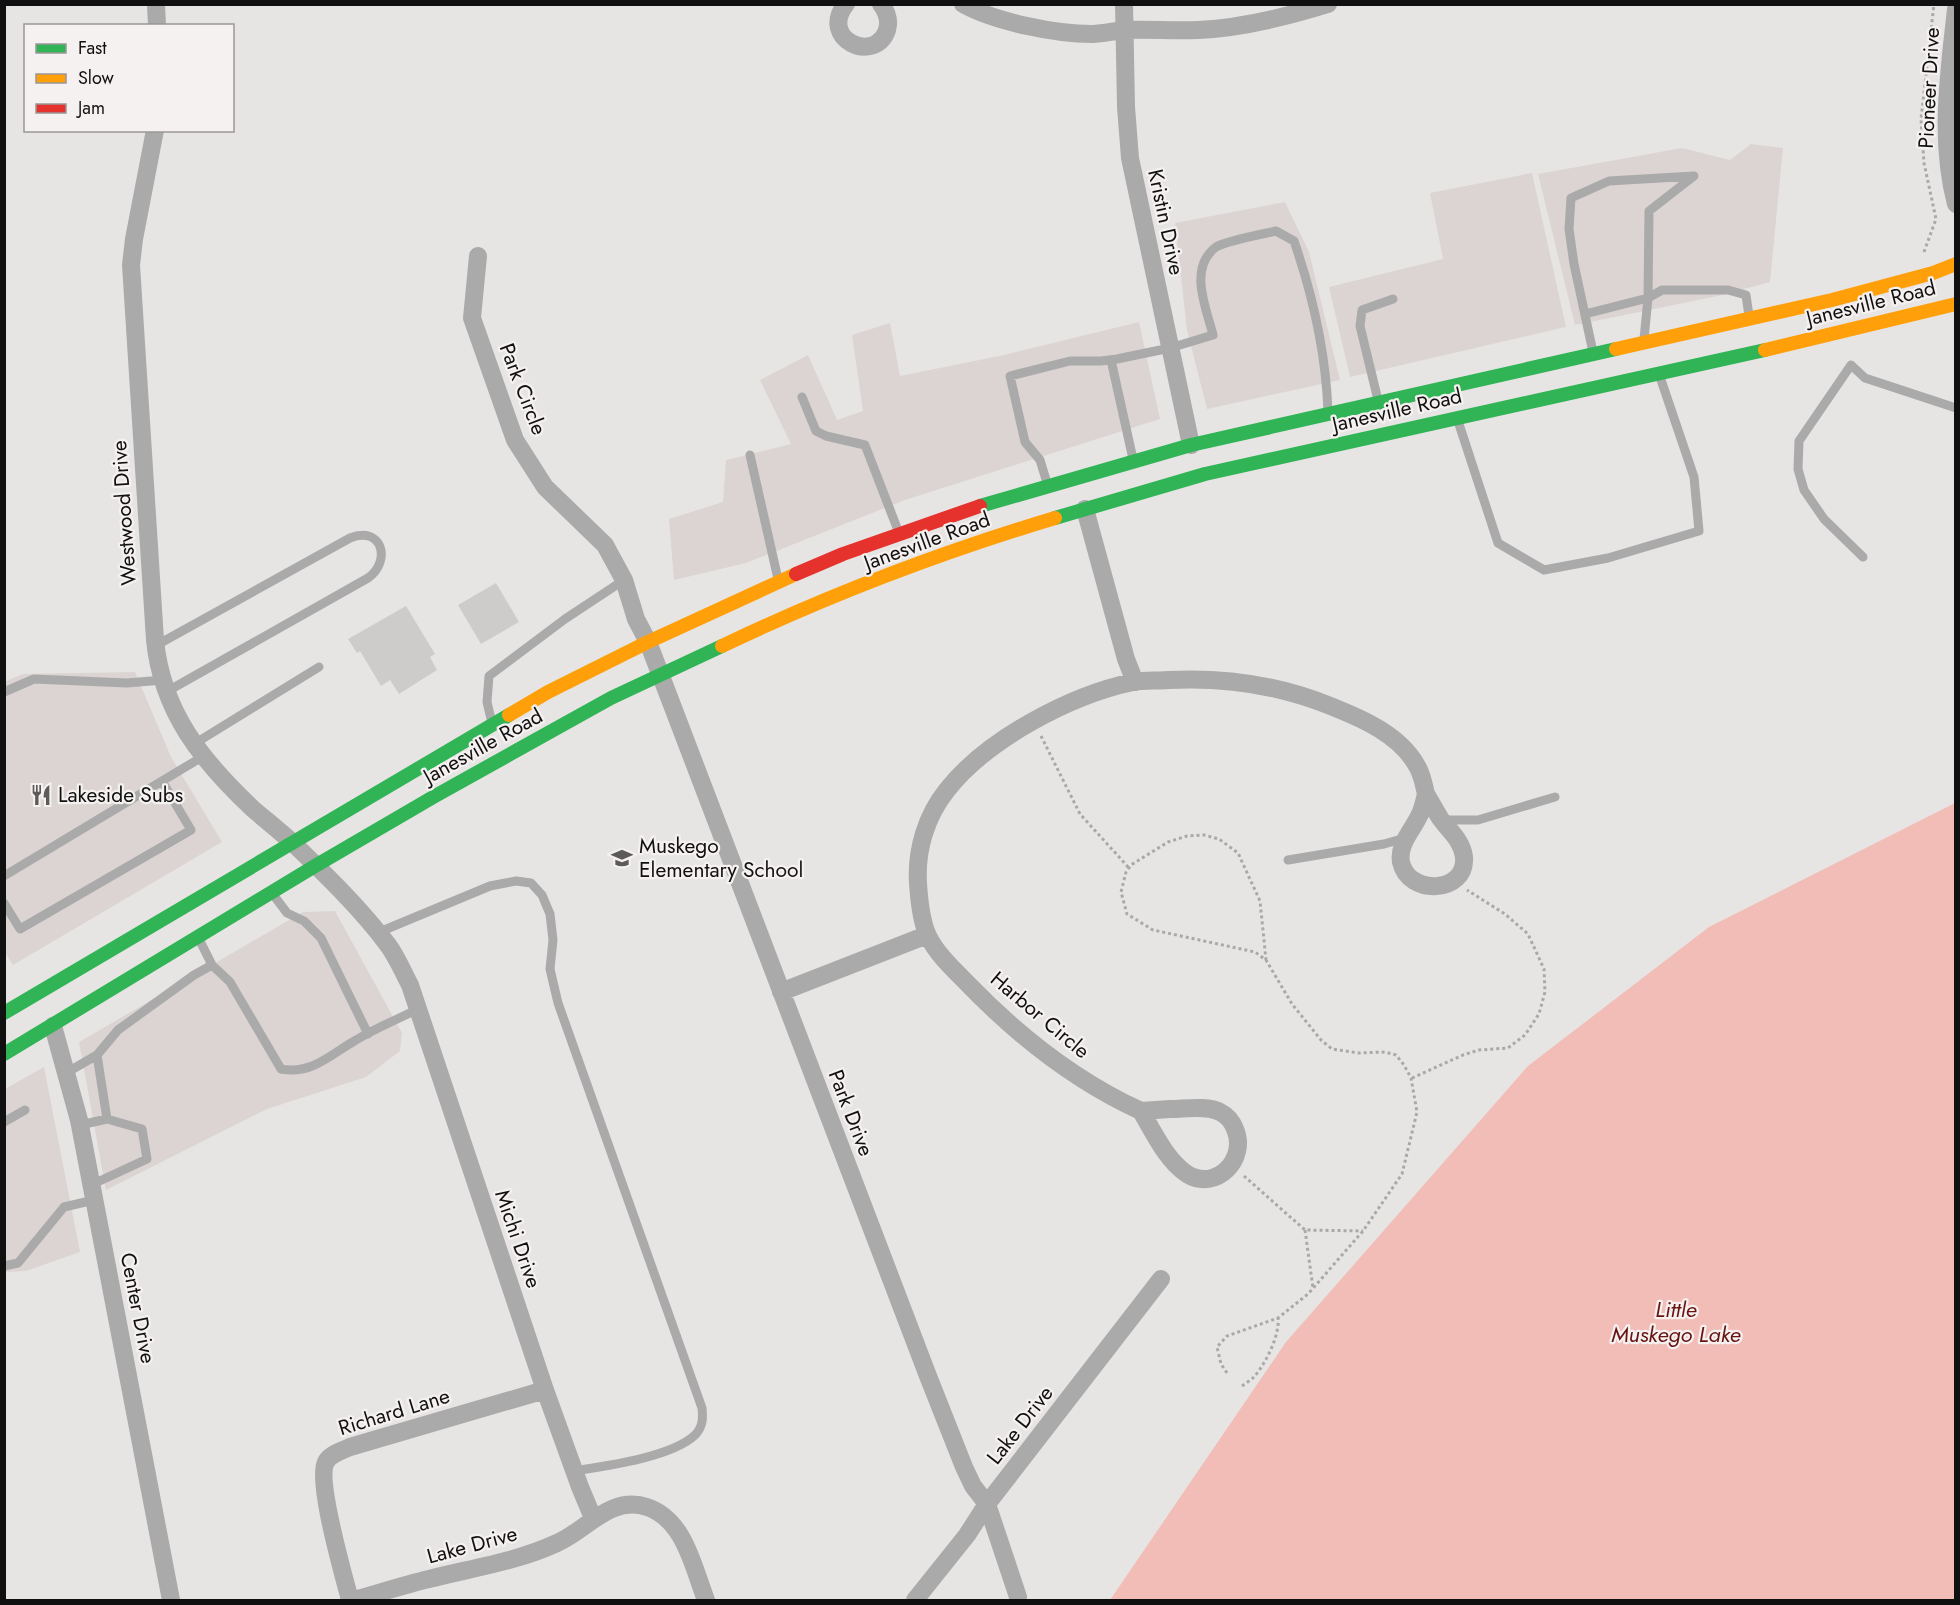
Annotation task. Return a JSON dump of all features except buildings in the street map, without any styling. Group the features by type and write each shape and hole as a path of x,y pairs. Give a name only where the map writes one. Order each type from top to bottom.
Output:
{"main road":[{"name":"Janesville Road","path":"4,1053 52,1026 293,844 548,692 778,581 898,533 1024,493 1149,457 1183,457 1328,414 1379,402 1453,402 1611,367 1658,373 1832,300 1956,264"},
{"name":"Janesville Road","path":"1611,367 1644,342 1853,331 1956,304"},
{"name":"Janesville Road","path":"7,1012 176,931 198,937 435,796 598,706 792,614 1084,498 1251,464 1453,402 1593,354 1611,367"},
{"path":"1084,498 1149,457"},
{"path":"1024,493 1084,498 1156,480 1183,457 1208,457 1218,461 1251,464"}],"street":[{"path":"156,4 157,24"},
{"path":"846,4 840,12 839,29 848,42 863,47 879,42 888,28 886,12 881,4"},
{"path":"963,4 1002,20 1094,34 1125,30 1200,30 1242,26 1297,14 1328,4"},
{"name":"Kristin Drive","path":"1124,4 1125,108 1130,158 1170,348 1183,457"},
{"name":"Pioneer Drive","path":"1956,9 1947,98 1956,204"},
{"name":"Westwood Drive","path":"155,132 131,265 155,646 164,686 177,716 198,750 225,782 293,844"},
{"name":"Park Circle","path":"478,256 472,318 515,440 546,487 605,545 624,580 636,619 648,642"},
{"path":"1084,498 1126,659 1135,682"},
{"name":"Park Drive","path":"648,642 964,1467 973,1486 987,1504 1018,1597"},
{"name":"Harbor Circle","path":"1231,1165 1239,1148 1239,1137 1232,1121 1218,1111 1191,1109 1140,1111 1112,1098 1060,1066 1037,1048 995,1012 943,958 927,935 919,896 917,868 921,843 931,816 946,790 964,772 1007,738 1034,721 1089,696 1135,682 1221,679 1285,690 1364,720 1387,735 1408,754 1417,765 1426,794 1441,820 1458,839 1464,857 1462,870 1457,879 1453,881"},
{"path":"1426,794 1421,812 1405,838 1401,849 1401,862 1412,881 1422,886 1449,884 1453,881"},
{"name":"Michi Drive","path":"293,844 350,901 389,946 410,985 545,1390 593,1518"},
{"path":"781,992 927,935"},
{"name":"Center Drive","path":"52,1026 80,1125 171,1600"},
{"path":"1140,1111 1167,1154 1186,1173 1204,1178 1222,1173 1231,1165"},
{"name":"Lake Drive","path":"915,1600 968,1535 987,1504 1161,1279"},
{"name":"Richard Lane","path":"350,1600 330,1520 324,1469 326,1461 350,1447 545,1390"},
{"path":"593,1518 613,1508 630,1505 646,1507 659,1513 678,1531 706,1600"},
{"name":"Lake Drive","path":"354,1600 523,1556 558,1543 578,1531 593,1518"}],"lane":[{"path":"1593,354 1569,229 1571,198 1609,181 1694,176 1649,211 1648,298 1644,342"},
{"path":"1048,486 1040,460 1025,442 1010,375 1070,361 1111,360 1170,348 1213,335 1200,281 1203,261 1217,246 1276,231 1294,241 1304,271 1327,374 1328,414"},
{"path":"1585,314 1648,298 1662,290 1728,290 1746,295 1753,335"},
{"path":"1379,402 1360,326 1362,310 1393,299"},
{"path":"1111,360 1133,461"},
{"path":"1863,556 1824,519 1804,490 1798,469 1799,441 1851,365 1865,378 1956,408"},
{"path":"1453,402 1498,543 1544,570 1608,558 1699,531 1694,477 1658,373"},
{"path":"802,397 816,431 826,436 865,445 898,533"},
{"path":"750,455 778,581"},
{"path":"4,692 34,679 164,686 368,578 376,572 380,564 379,542 368,535 361,534 351,538 155,646"},
{"path":"492,725 487,702 489,675 565,619 624,580"},
{"path":"4,876 162,781 198,750 319,667"},
{"path":"4,903 20,929 191,830 162,781"},
{"path":"1441,820 1478,820 1555,797"},
{"path":"1288,860 1384,844 1405,838"},
{"path":"377,933 490,886 516,881 531,883 542,895 550,914 553,940 550,969 558,1003 702,1408 703,1422 697,1434 679,1446 622,1464 574,1471"},
{"path":"272,892 287,913 304,921 321,938 368,1034"},
{"path":"198,937 212,965 230,982 281,1068 293,1071 325,1062 356,1040 418,1009"},
{"path":"66,1073 97,1055 118,1030 194,975 212,965"},
{"path":"97,1055 107,1119"},
{"path":"4,1122 25,1110"},
{"path":"4,1266 18,1263 64,1207 93,1193 147,1159 142,1130 107,1119 80,1125"}],"path":[{"path":"1034,721 1080,814 1129,868"},
{"path":"1227,1373 1221,1364 1217,1347 1227,1336 1278,1318 1313,1288 1363,1231 1402,1174 1417,1112 1411,1078 1396,1056 1385,1052 1348,1052 1332,1049 1321,1040 1292,1004 1266,960 1256,952 1153,930 1127,914 1122,892 1126,872 1148,853 1168,842 1187,836 1204,835 1219,838 1238,853 1260,901 1266,960"},
{"path":"1411,1078 1462,1055 1479,1050 1508,1048 1525,1035 1539,1014 1545,992 1544,969 1528,934 1505,914 1453,881"},
{"path":"1231,1165 1305,1230 1363,1231"},
{"path":"1305,1230 1313,1288"},
{"path":"1242,1386 1254,1377 1271,1347 1279,1329 1278,1318"}],"shaded area":[{"path":"1751,144 1783,148 1770,282 1718,296 1575,325 1538,174 1682,148 1730,160"},
{"path":"1532,173 1566,327 1350,377 1329,287 1443,259 1430,193"},
{"path":"1285,202 1309,252 1340,380 1207,409 1187,330 1175,223"},
{"path":"1139,322 1160,419 905,500 746,563 674,580 669,519 723,502 726,460 791,444 760,380 808,355 837,420 863,411 852,335 890,323 900,376 1004,355"},
{"path":"135,672 171,757 222,842 13,965 4,951 4,682 23,674"},
{"path":"335,911 402,1033 400,1051 366,1077 267,1109 106,1190 79,1042 303,912"},
{"path":"44,1067 80,1252 26,1271 5,1272 5,1089"}],"water":[{"name":"Little Muskego Lake","path":"1955,803 1955,1600 1110,1600 1286,1342 1528,1066 1709,927"}],"traffic: fast":[{"path":"980,506 1191,445 1616,349"},
{"path":"1055,518 1205,474 1765,350"},
{"path":"4,1054 435,796 611,698 722,646"},
{"path":"4,1013 509,715"}],"traffic: slow":[{"path":"1616,349 1832,300 1933,273 1956,264"},
{"path":"1765,350 1956,304"},
{"path":"722,646 803,609 886,576 970,545 1055,518"},
{"path":"509,715 548,692 648,642 796,574"}],"traffic: jam":[{"path":"796,574 843,554 980,506"}],"place":[{"name":"Lakeside Subs","path":"41,795"},
{"name":"Muskego Elementary School","path":"622,858"}]}
